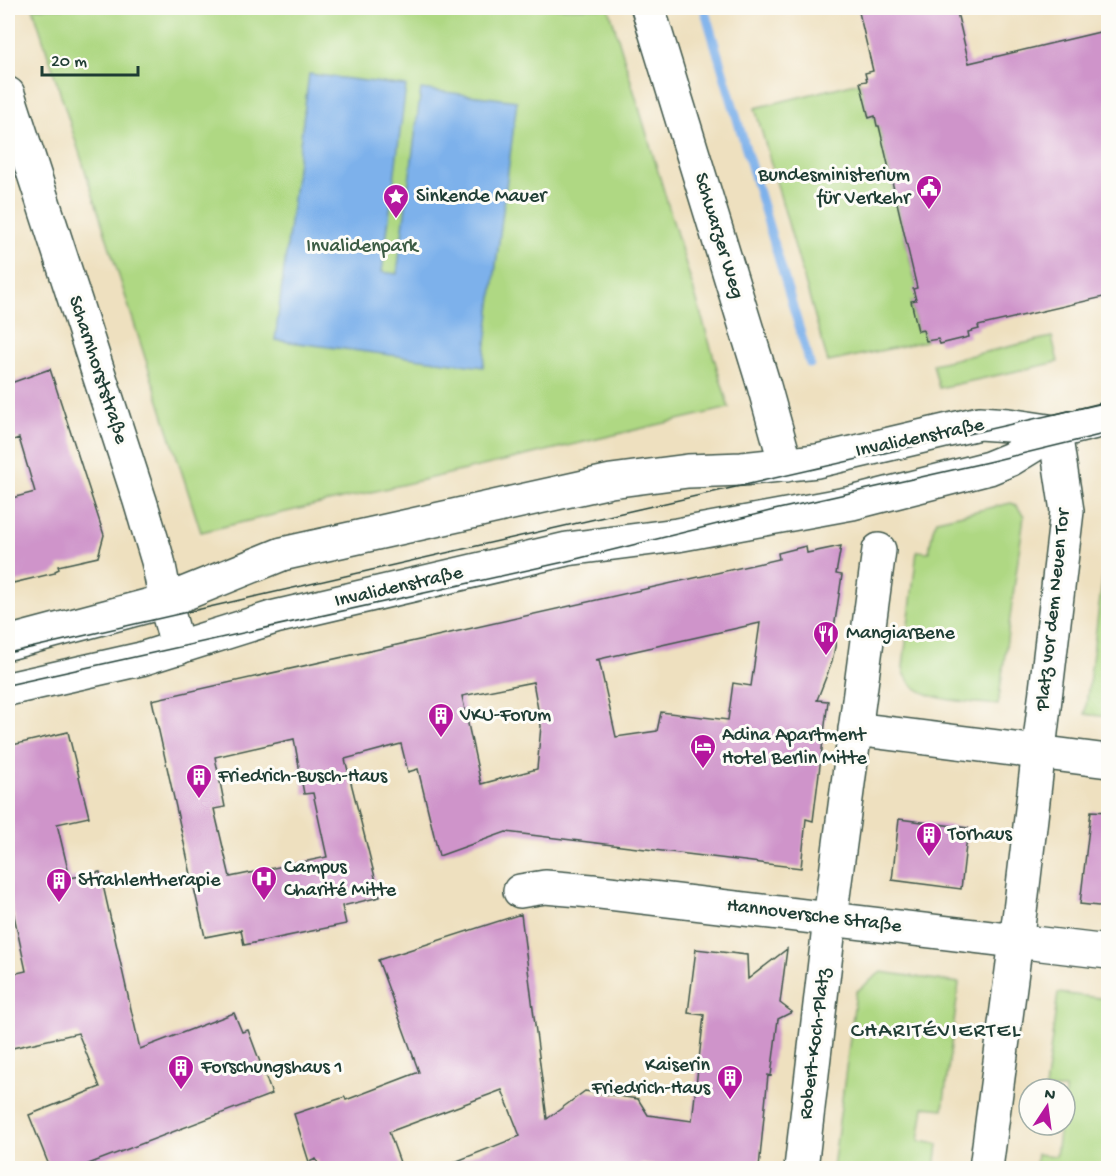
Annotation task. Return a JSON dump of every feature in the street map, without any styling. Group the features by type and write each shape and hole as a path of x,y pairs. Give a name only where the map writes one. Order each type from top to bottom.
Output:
{"street":[{"name":"Schwarzer Weg","path":"648,8 765,386 786,465"},
{"name":"Scharnhorststraße","path":"8,94 140,501 158,561 178,648"},
{"name":"Invalidenstraße","path":"8,689 141,659 275,617 567,549 677,535 852,503 989,468 1011,459 1055,432 1108,419"},
{"name":"Invalidenstraße","path":"8,643 166,601 282,554 315,545 611,481 688,471 817,461 979,423 1008,424 1055,432"},
{"name":"Platz vor dem Neuen Tor","path":"1016,941 1067,511 1055,432"},
{"path":"786,465 796,513"},
{"path":"830,919 879,550"},
{"path":"855,729 1108,761"},
{"name":"Hannoversche Straße","path":"520,891 545,887 592,891 1108,952"},
{"name":"Robert-Koch-Platz","path":"801,1168 830,919"},
{"path":"986,1168 1016,941"}],"green space":[{"name":"Invalidenpark","path":"33,8 609,8 729,408 201,532"},
{"path":"860,82 869,117 875,116 877,126 879,126 917,289 916,300 911,302 917,331 923,330 926,341 828,362 755,108"},
{"path":"1052,337 1058,362 939,388 933,364"},
{"path":"1011,503 1016,505 1024,516 998,705 957,701 928,694 916,688 907,679 903,667 917,551 929,552 937,520"},
{"path":"1108,537 1108,717 1085,714"},
{"path":"881,972 959,983 943,1109 924,1107 919,1141 938,1144 935,1168 833,1168 856,992"},
{"path":"1058,993 1108,999 1108,1168 1035,1168 1037,1154 1056,1156 1058,1137 1077,1137 1077,1077 1047,1077"}],"water":[{"path":"309,74 406,86 382,272 397,274 421,89 517,101 483,367 275,340"}],"building":[{"path":"858,8 956,8 969,63 1108,30 1108,296 978,326 979,329 968,332 969,337 940,344 938,339 926,341 923,330 918,331 911,301 916,300 913,289 917,288 879,126 877,126 875,116 869,118 860,82 867,81 865,73 873,71"},
{"path":"50,369 104,535 98,557 58,566 59,569 55,573 13,583 8,564 8,499 35,492 19,438 8,442 8,384"},
{"path":"806,546 807,553 841,546 836,574 842,575 832,642 836,642 832,662 817,700 828,701 813,821 806,819 801,868 506,832 439,856 418,769 408,772 401,744 345,759 380,897 342,906 346,924 244,945 241,930 205,937 152,700 779,559 778,553","holes":["760,623 751,686 733,683 728,720 661,712 657,731 616,737 599,660 595,660","533,682 541,726 537,769 481,784 462,696","294,739 304,794 313,793 327,857 230,877 214,809 225,807 215,757"]},
{"path":"68,732 89,817 57,824 70,878 100,872 140,1049 234,1013 242,1032 248,1030 272,1094 78,1168 50,1168 29,1115 100,1087 78,1033 8,1049 8,975 26,971 8,888 8,746"},
{"path":"1091,811 1108,812 1108,907 1080,904"},
{"name":"Torhaus","path":"899,819 968,828 961,889 892,880"},
{"path":"521,914 547,1119 585,1091 638,1099 648,1115 692,1121 704,1015 688,1013 696,949 747,955 748,979 787,949 780,1003 792,1012 778,1019 771,1076 768,1075 759,1168 680,1168 642,1163 636,1168 443,1168 520,1136 502,1090 389,1132 402,1168 320,1168 316,1159 309,1162 294,1114 345,1097 346,1100 419,1072 378,960"}],"waterway":[{"path":"704,8 810,364"}],"tram line":[{"path":"8,653 1108,402"},
{"path":"8,685 564,562 774,510 1108,433"}],"place":[{"name":"Bundesministerium für Verkehr","path":"929,211"},
{"name":"Sinkende Mauer","path":"396,220"},
{"name":"MangiarBene","path":"826,657"},
{"name":"VKU-Forum","path":"441,739"},
{"name":"Adina Apartment Hotel Berlin Mitte","path":"703,770"},
{"name":"Friedrich-Busch-Haus","path":"199,800"},
{"name":"Torhaus","path":"929,858"},
{"name":"Campus Charité Mitte","path":"264,902"},
{"name":"Strahlentherapie","path":"59,904"},
{"name":"Forschungshaus 1","path":"181,1091"},
{"name":"Kaiserin Friedrich-Haus","path":"730,1101"}],"district":[{"name":"CHARITÉVIERTEL","path":"936,1032"}]}
